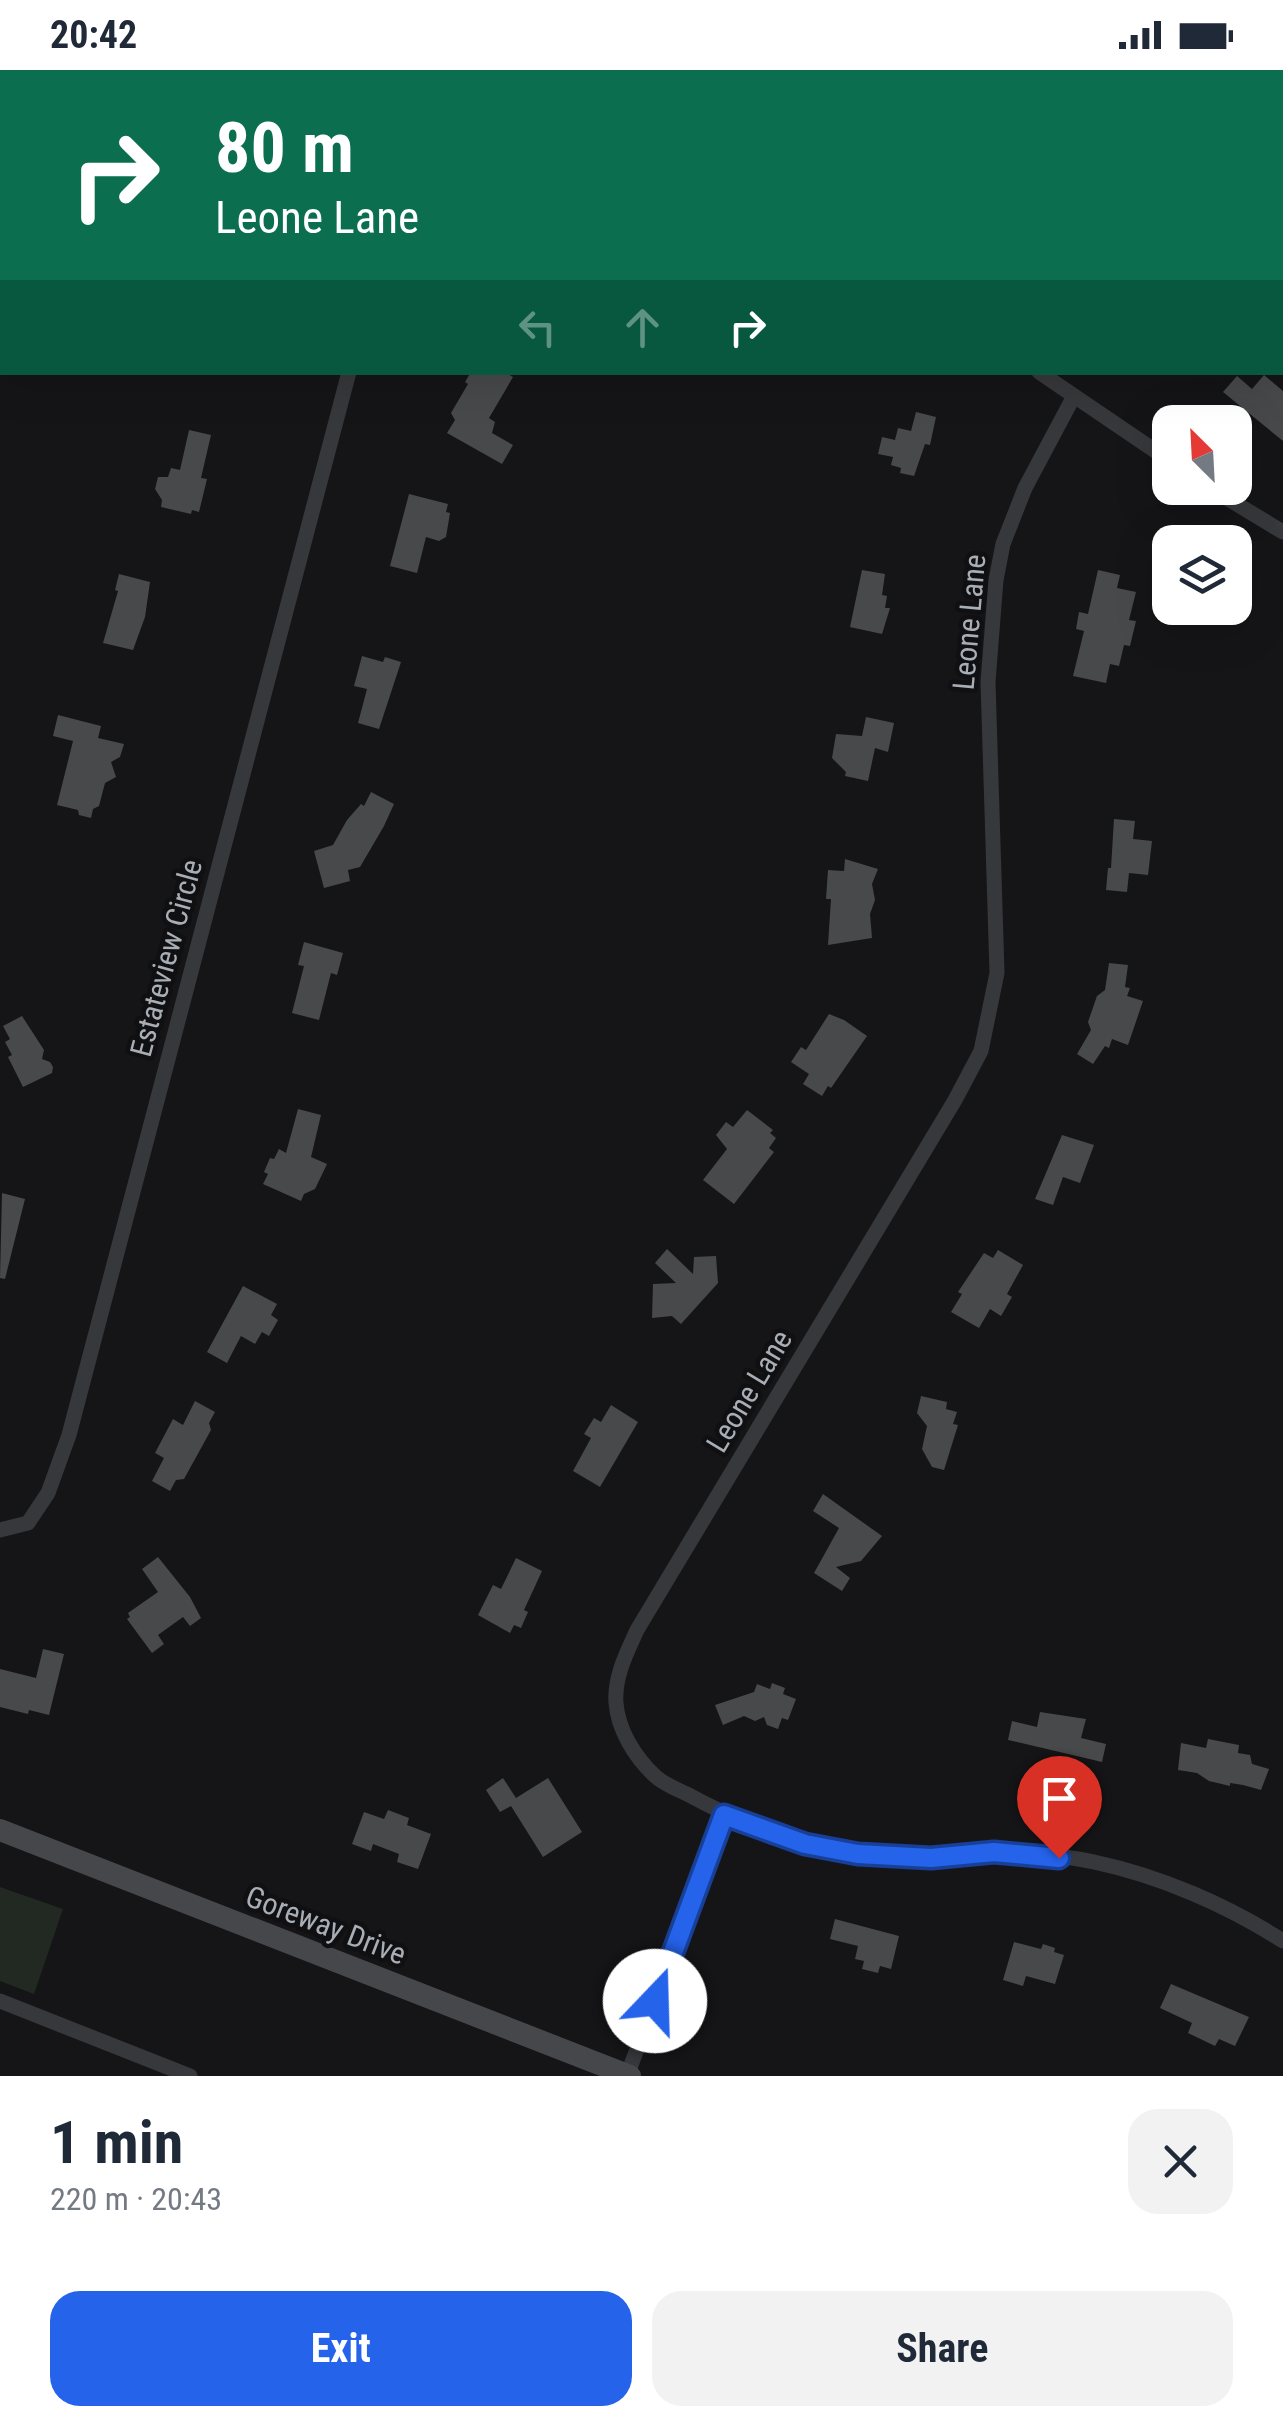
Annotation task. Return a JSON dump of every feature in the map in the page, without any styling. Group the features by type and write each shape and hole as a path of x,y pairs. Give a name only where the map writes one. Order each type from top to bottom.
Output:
{"street":[{"name":"Estateview Circle","path":"0,1530 28,1524 48,1493 69,1435 347,375"},
{"path":"1042,375 1152,449"},
{"name":"Leone Lane","path":"1074,396 1025,488 1002,544 996,580 988,682 997,973 981,1051 956,1100 637,1630 622,1664 616,1702 629,1746 656,1778 724,1815 805,1844 858,1854 931,1858 994,1852 1091,1861 1156,1879 1254,1922 1283,1941"},
{"path":"1238,505 1283,532"},
{"path":"628,2076 724,1815"},
{"name":"Goreway Drive","path":"0,1830 628,2076"},
{"path":"0,2001 190,2076"},
{"path":"140,2076 146,2058"}],"shaded area":[{"path":"0,1887 63,1909 34,1994 0,1981"}],"building":[{"path":"469,375 513,377 489,418 495,422 492,433 513,445 502,464 447,433 455,420 451,413 468,384 465,382"},
{"path":"1264,375 1283,391 1283,441 1252,416 1252,405 1239,405 1223,392 1237,376 1252,389"},
{"path":"916,412 936,417 930,445 925,444 914,476 900,473 901,468 891,465 893,457 878,454 882,437 895,440 898,428 911,431"},
{"path":"189,430 211,435 201,478 207,479 199,512 192,510 191,514 161,507 162,500 155,489 158,477 168,477 171,468 180,470"},
{"path":"409,494 448,504 446,512 450,513 446,537 439,541 426,537 417,573 390,566"},
{"path":"862,570 885,574 882,595 887,596 885,608 890,608 882,634 850,627"},
{"path":"1098,570 1120,575 1117,588 1136,592 1129,620 1136,621 1130,646 1124,645 1119,666 1110,664 1106,683 1073,676 1084,631 1076,629 1079,612 1088,614"},
{"path":"119,574 150,582 145,617 133,650 103,643"},
{"path":"362,656 401,662 379,729 358,723 367,689 354,686"},
{"path":"58,715 101,726 98,738 124,744 120,757 111,762 116,777 105,783 91,818 57,805 73,741 53,736"},
{"path":"866,717 894,723 888,752 875,748 868,781 845,776 846,772 832,758 836,734 862,736"},
{"path":"371,792 394,804 384,826 360,867 348,870 350,881 324,888 314,851 333,845 347,820 361,804 364,806"},
{"path":"1114,819 1135,821 1133,839 1152,841 1148,875 1129,873 1127,892 1106,890"},
{"path":"845,859 878,869 872,884 872,938 828,945 828,870 844,871"},
{"path":"304,942 343,953 337,975 331,973 319,1020 292,1013 304,966 298,965"},
{"path":"1109,963 1128,965 1127,996 1143,1001 1128,1045 1112,1039 1109,1048 1105,1046 1093,1064 1077,1054 1091,1030 1088,1022 1097,996 1105,990"},
{"path":"829,1014 867,1036 822,1096 803,1084 809,1074 791,1062 801,1047 806,1050"},
{"path":"22,1016 44,1050 42,1059 53,1067 52,1073 23,1087 8,1057 12,1055 5,1042 10,1039 3,1026"},
{"path":"298,1109 321,1115 311,1157 327,1164 315,1189 304,1194 301,1201 263,1184 270,1158 274,1159 279,1149 286,1153"},
{"path":"747,1110 773,1130 770,1133 776,1138 769,1148 774,1152 734,1204 703,1180 727,1149 716,1135 726,1122 733,1127"},
{"path":"1062,1135 1094,1145 1080,1183 1063,1177 1053,1205 1035,1199"},
{"path":"2,1193 25,1199 5,1279 0,1278"},
{"path":"667,1249 693,1274 694,1257 716,1256 718,1283 681,1324 672,1316 652,1318 653,1284 676,1283 655,1263"},
{"path":"998,1250 1023,1265 1007,1294 1012,1297 1001,1316 990,1309 979,1328 951,1312 962,1294 958,1292 984,1253 993,1258"},
{"path":"243,1286 277,1304 271,1315 278,1320 269,1336 262,1332 255,1344 241,1336 227,1363 207,1352"},
{"path":"921,1396 947,1402 946,1409 957,1412 953,1424 958,1425 944,1470 932,1467 922,1449 927,1426 917,1413"},
{"path":"195,1401 215,1412 209,1423 211,1430 184,1479 176,1480 170,1491 152,1481 164,1458 155,1453 173,1419 183,1425"},
{"path":"611,1405 638,1422 600,1487 573,1471 591,1438 584,1434 594,1418 601,1422"},
{"path":"823,1494 882,1536 861,1561 836,1567 850,1578 842,1591 814,1573 839,1528 813,1511"},
{"path":"158,1557 190,1597 201,1618 190,1626 183,1617 158,1635 164,1644 152,1653 127,1619 128,1613 158,1592 142,1569"},
{"path":"516,1558 542,1571 524,1610 528,1612 521,1628 514,1625 510,1633 478,1615 493,1585 501,1589"},
{"path":"43,1649 64,1654 49,1715 0,1707 0,1669 36,1678"},
{"path":"772,1683 785,1688 783,1694 796,1699 788,1720 782,1718 778,1729 767,1725 764,1717 755,1721 744,1716 723,1725 715,1705 754,1692 757,1684 770,1689"},
{"path":"1040,1712 1086,1719 1081,1738 1106,1744 1102,1762 1008,1740 1012,1721 1037,1727"},
{"path":"1208,1739 1239,1745 1238,1753 1250,1755 1252,1764 1269,1769 1261,1790 1209,1781 1197,1773 1178,1770 1181,1743 1206,1748"},
{"path":"503,1778 516,1798 548,1778 582,1832 543,1857 511,1806 500,1812 486,1790"},
{"path":"388,1810 409,1818 407,1825 431,1834 418,1869 397,1862 399,1854 373,1844 371,1851 352,1844 364,1812 384,1819"},
{"path":"835,1919 899,1936 891,1969 880,1966 878,1973 862,1969 864,1961 855,1959 858,1946 830,1939"},
{"path":"1014,1942 1041,1949 1043,1944 1064,1955 1055,1984 1026,1976 1023,1986 1003,1980"},
{"path":"1171,1984 1249,2017 1235,2046 1219,2039 1215,2046 1188,2033 1192,2023 1160,2008"}],"route":[{"path":"655,2001 724,1815 805,1844 858,1854 931,1858 994,1852 1059,1858"}]}
